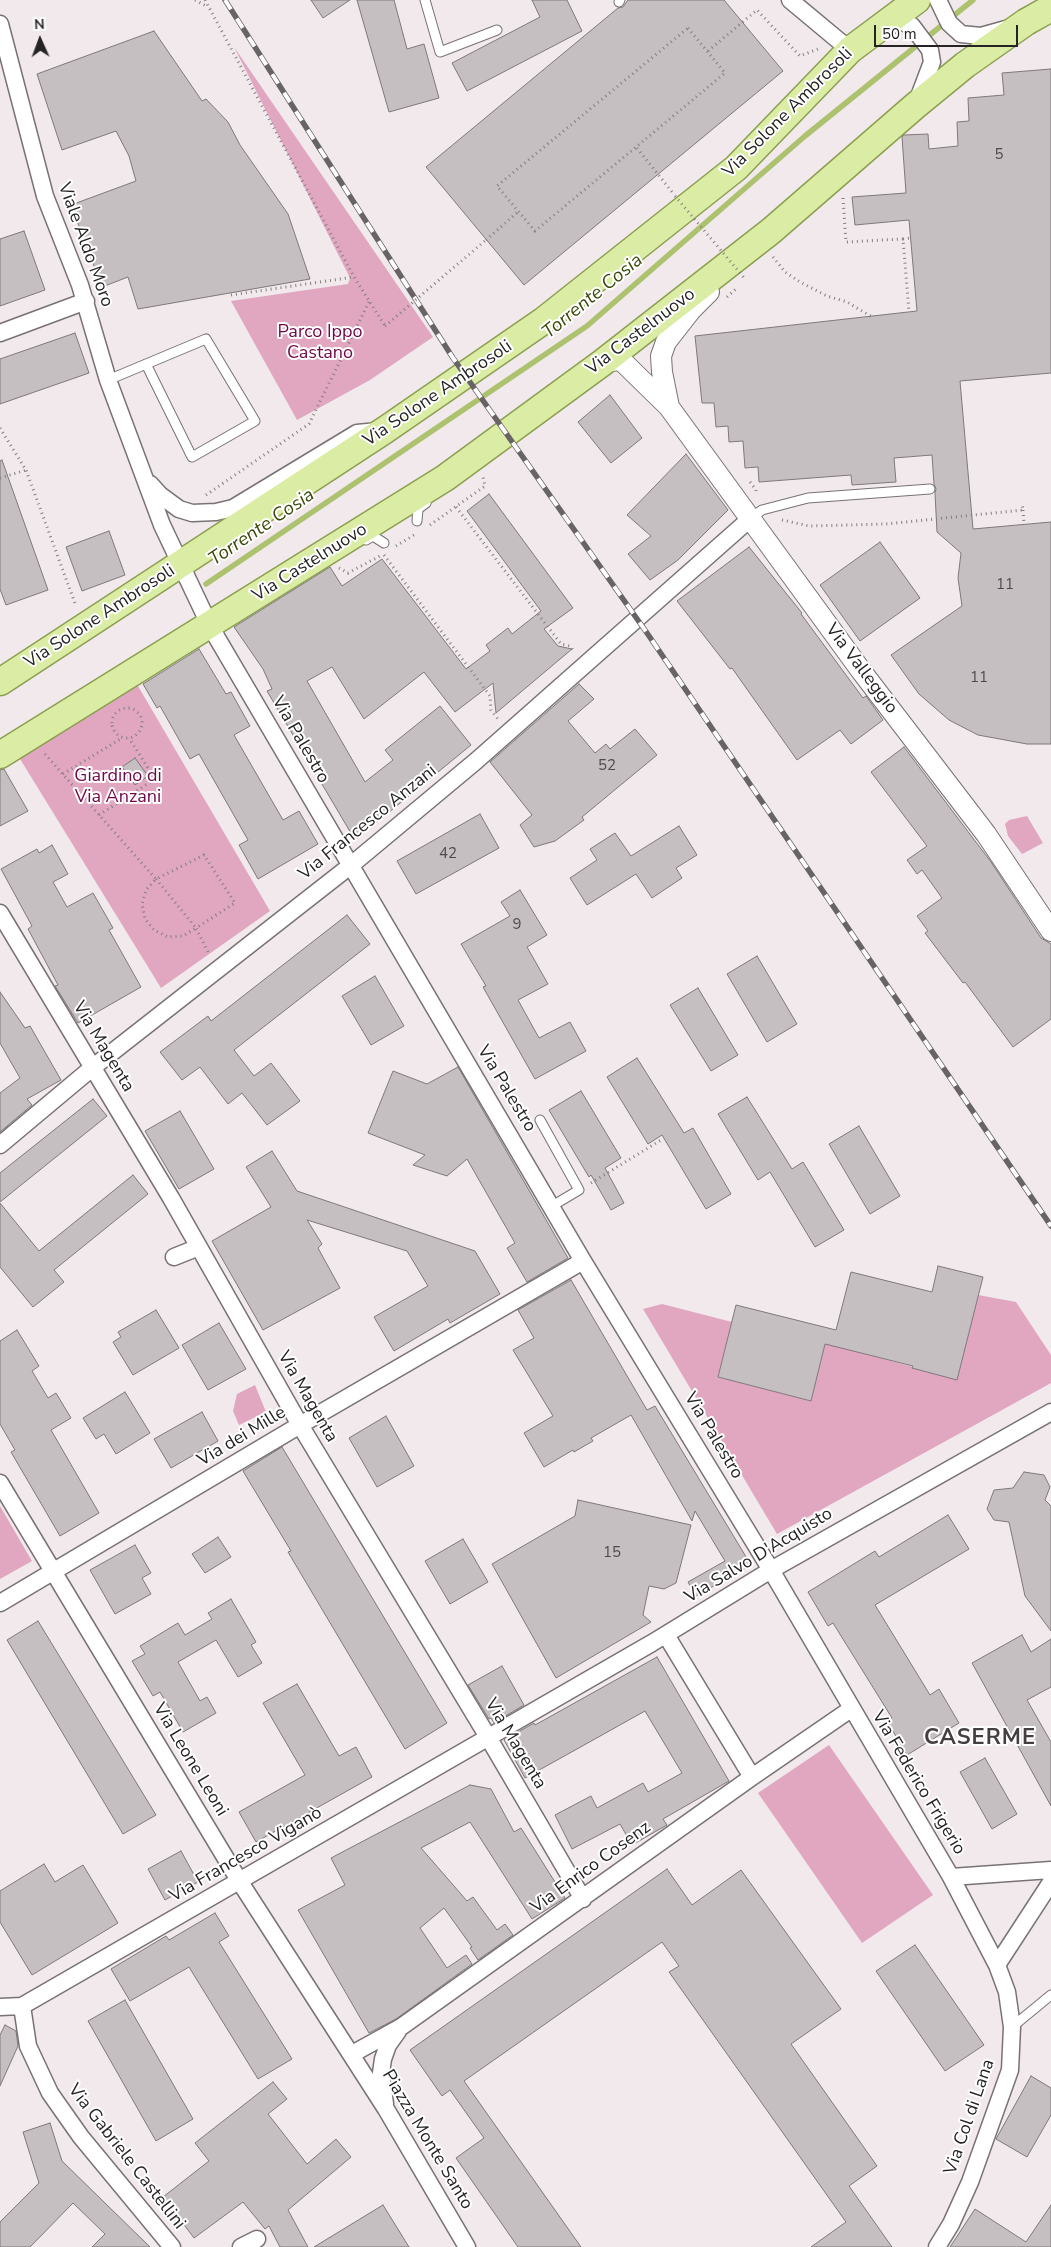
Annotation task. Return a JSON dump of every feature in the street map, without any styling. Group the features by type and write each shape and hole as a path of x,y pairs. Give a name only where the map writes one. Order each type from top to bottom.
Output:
{"main road":[{"name":"Via Castelnuovo","path":"206,618 343,543 435,485 602,362 772,244 915,106 965,65 1026,22 1051,8"},
{"name":"Via Solone Ambrosoli","path":"0,682 84,627 184,572 543,321 736,168 845,45 913,10"},
{"path":"0,755 30,737 206,618"}],"street":[{"path":"790,0 845,45"},
{"path":"913,10 949,23 961,34 970,36 991,34 1026,22"},
{"path":"913,10 932,62 915,106"},
{"name":"Viale Aldo Moro","path":"0,24 45,196 86,301 108,380 144,476 184,572"},
{"name":"Via Valleggio","path":"669,407 661,356 666,342 691,310 772,244"},
{"path":"0,333 86,301"},
{"name":"Via Valleggio","path":"602,362 617,360 623,362 669,407 756,514 862,672 986,834 1051,931"},
{"name":"Viale Aldo Moro","path":"144,476 171,504 192,513 210,513 233,508 356,433 385,430"},
{"name":"Via Francesco Anzani","path":"0,1145 92,1068 350,866 476,760 756,514"},
{"name":"Via Palestro","path":"184,572 206,618 350,866 583,1261 771,1570 851,1709"},
{"name":"Via Magenta","path":"0,913 199,1247 300,1425 488,1737 582,1899"},
{"path":"174,1257 199,1247"},
{"name":"Via dei Mille","path":"0,1603 300,1425 583,1261"},
{"name":"Via Salvo D'Acquisto","path":"488,1737 666,1635 771,1570 1051,1412"},
{"name":"Via Leone Leoni","path":"0,1483 52,1573 240,1882 352,2054"},
{"path":"666,1635 752,1777"},
{"name":"Via Enrico Cosenz","path":"352,2054 401,2027 752,1777 851,1709"},
{"name":"Via Federico Frigerio","path":"851,1709 951,1877"},
{"name":"Via Francesco Viganò","path":"22,2006 240,1882 488,1737"},
{"path":"951,1877 1051,1870"},
{"name":"Via Col di Lana","path":"937,2247 951,2224 970,2182 1006,2081 1011,2058 1012,2027 1007,1992 997,1965 951,1877"},
{"path":"997,1965 1051,1882"},
{"path":"0,2007 22,2006"},
{"name":"Via Gabriele Castellini","path":"22,2006 28,2046 50,2093 81,2137 172,2247"},
{"path":"386,2109 382,2059 388,2045 401,2027"},
{"name":"Piazza Monte Santo","path":"352,2054 467,2247"},
{"path":"241,2247 257,2239"}],"lane":[{"path":"425,0 440,52 497,30"},
{"path":"108,380 146,364 206,339 255,421 192,457 146,364"},
{"path":"417,521 414,511 434,497 435,485"},
{"path":"756,514 808,498 930,489"},
{"path":"343,543 359,545 377,534 384,543"},
{"path":"540,1120 579,1190 552,1206"},
{"path":"1012,2027 1051,1995"}],"path":[{"path":"195,0 207,6"},
{"path":"205,0 354,277 385,326 519,211"},
{"path":"708,51 757,10 800,56 845,45"},
{"path":"688,28 708,51 725,73 535,231 497,186 688,28"},
{"path":"636,148 746,280 726,299"},
{"path":"843,195 846,242 910,238"},
{"path":"902,239 909,312"},
{"path":"772,244 784,272 827,296 847,302 872,317"},
{"path":"230,295 354,277"},
{"path":"192,513 203,497 309,424 369,301"},
{"path":"0,428 26,470 84,627"},
{"path":"0,478 26,470"},
{"path":"744,474 756,490 754,501 756,514 809,526 886,524 1023,510"},
{"path":"1022,503 1024,524"},
{"path":"456,507 561,644 570,646 585,663"},
{"path":"384,554 490,696 491,710 507,731"},
{"path":"63,774 122,738 129,738 139,733 143,722 139,712 129,707 118,710 112,719 113,730 122,738"},
{"path":"30,737 156,879 196,928 216,971"},
{"path":"99,815 155,779 129,738"},
{"path":"204,855 235,903 183,936 168,936 154,930 145,919 142,904 146,890 156,879 204,855"},
{"path":"579,1190 661,1140"}],"green space":[{"name":"Parco Ippo Castano","path":"234,47 433,337 370,380 297,420 231,301 348,284 350,278"},
{"name":"Giardino di Via Anzani","path":"135,681 270,911 161,988 17,754"},
{"path":"1027,816 1043,843 1022,854 1008,836 1005,824 1009,820"},
{"path":"978,1295 1016,1302 1051,1355 1051,1383 777,1534 643,1309 662,1304 732,1322 718,1377 811,1401 825,1343 957,1379"},
{"path":"255,1385 266,1412 239,1425 233,1411 237,1394"},
{"path":"0,1506 32,1561 0,1579"},
{"path":"829,1745 933,1895 862,1943 758,1793"}],"building":[{"path":"311,0 350,0 323,18"},
{"path":"357,0 394,0 407,49 424,44 439,98 389,112"},
{"path":"532,0 567,0 582,31 467,91 452,63 540,17"},
{"path":"628,0 724,0 783,71 524,285 426,167 618,8 623,7"},
{"path":"154,31 202,101 206,99 228,122 240,145 288,214 310,279 138,309 128,277 102,287 71,205 136,181 129,156 116,131 62,150 37,74"},
{"path":"1051,69 1051,373 960,381 973,529 1051,522 1051,744 1027,744 978,735 949,720 919,694 891,655 962,606 958,578 961,553 937,532 936,489 932,455 894,458 896,482 852,485 851,475 759,482 758,467 745,468 743,441 729,442 728,426 716,427 714,403 702,403 695,336 917,311 909,220 855,225 852,197 906,193 902,137 904,135 928,134 929,149 958,146 957,122 969,121 968,98 1004,95 1002,73"},
{"path":"24,231 45,290 0,306 0,239"},
{"path":"75,333 89,373 0,404 0,359"},
{"path":"610,395 642,438 611,463 578,422"},
{"path":"686,454 728,510 678,560 650,580 628,554 651,536 627,515"},
{"path":"2,460 48,590 6,605 0,589 0,461"},
{"path":"489,494 573,608 544,629 558,646 572,649 496,713 493,683 455,712 424,672 364,719 332,667 307,681 365,782 393,760 385,750 440,706 471,745 355,840 267,691 272,689 263,669 234,627 330,567 342,586 382,559 466,669 490,651 486,645 508,628 512,634 541,611 467,511"},
{"path":"109,531 125,575 82,591 66,547"},
{"path":"880,542 920,598 860,641 820,585"},
{"path":"749,547 802,613 863,698 866,696 883,720 851,744 840,730 797,760 732,668 730,669 677,601"},
{"path":"199,649 226,694 231,692 250,726 234,735 283,820 299,811 318,844 258,879 239,845 248,840 199,754 190,759 160,706 157,708 143,684"},
{"path":"579,684 594,699 568,721 595,753 606,744 610,749 635,729 657,755 582,817 584,820 555,841 534,847 520,825 532,815 490,762"},
{"path":"904,747 991,862 1041,938 1051,944 1051,1019 1013,1047 965,982 963,983 925,933 928,931 917,916 942,898 922,870 917,874 907,860 927,846 871,772"},
{"path":"135,758 148,776 135,785 122,767"},
{"path":"4,769 28,811 0,826 0,770"},
{"path":"480,814 499,848 416,894 397,861"},
{"path":"679,826 697,855 676,868 682,878 652,898 636,874 587,905 570,878 597,860 590,849 615,833 631,856"},
{"path":"52,845 68,874 53,882 67,907 93,893 113,928 109,930 141,987 78,1023 55,986 58,985 28,929 32,926 1,869 37,849 39,853"},
{"path":"520,890 547,935 527,947 548,984 518,1000 539,1038 570,1022 586,1051 535,1079 483,987 486,986 461,944 510,916 501,902"},
{"path":"347,915 370,944 234,1050 254,1076 271,1063 300,1101 267,1125 242,1093 228,1104 200,1067 182,1080 160,1052 208,1016 211,1021"},
{"path":"757,956 797,1024 767,1042 727,974"},
{"path":"375,976 404,1026 371,1045 342,996"},
{"path":"698,988 738,1055 711,1071 670,1005"},
{"path":"0,992 25,1028 30,1026 61,1080 27,1099 32,1105 0,1132 0,1093 20,1078 0,1043"},
{"path":"637,1058 684,1133 693,1128 731,1194 706,1209 662,1135 648,1144 607,1077"},
{"path":"458,1067 568,1258 527,1282 507,1248 515,1243 467,1159 447,1176 413,1165 425,1155 368,1133 393,1071 427,1084"},
{"path":"581,1091 621,1158 605,1168 624,1203 611,1210 549,1110"},
{"path":"747,1097 792,1169 803,1162 844,1230 815,1247 770,1172 758,1180 718,1114"},
{"path":"93,1099 107,1116 0,1202 0,1173"},
{"path":"180,1111 214,1169 179,1189 145,1131"},
{"path":"859,1126 900,1196 870,1214 829,1144"},
{"path":"272,1151 297,1191 475,1251 500,1294 450,1323 448,1319 394,1351 374,1317 428,1286 407,1251 307,1220 322,1244 318,1248 340,1288 263,1330 212,1241 271,1207 246,1167"},
{"path":"133,1175 148,1194 54,1270 64,1282 33,1307 0,1267 0,1203 39,1251"},
{"path":"938,1266 983,1277 957,1380 912,1368 913,1366 825,1344 811,1401 718,1377 736,1305 836,1330 851,1272 932,1292"},
{"path":"571,1280 647,1410 655,1406 751,1565 696,1596 688,1582 725,1561 695,1511 692,1521 631,1415 591,1438 593,1441 544,1467 524,1433 553,1416 513,1350 534,1338 518,1310"},
{"path":"156,1310 179,1348 133,1375 113,1342 121,1337 118,1332"},
{"path":"219,1323 246,1369 208,1390 182,1345"},
{"path":"17,1330 39,1366 32,1371 48,1398 56,1393 71,1418 51,1430 99,1513 60,1536 11,1452 15,1450 0,1424 0,1341"},
{"path":"125,1392 150,1433 116,1454 104,1434 96,1439 83,1418"},
{"path":"202,1412 218,1441 171,1468 154,1439"},
{"path":"386,1416 414,1466 377,1487 349,1438"},
{"path":"282,1447 447,1723 405,1749 288,1552 291,1551 243,1471"},
{"path":"1024,1472 1044,1475 1050,1487 1045,1500 1051,1506 1051,1631 1025,1596 1009,1522 994,1520 987,1509 994,1490 1013,1488"},
{"path":"578,1500 691,1525 676,1583 664,1589 649,1586 643,1615 651,1622 556,1678 492,1564 575,1516"},
{"path":"948,1515 969,1549 875,1605 930,1695 939,1689 959,1723 907,1755 887,1721 892,1718 833,1623 828,1626 808,1592 875,1551 879,1557"},
{"path":"218,1537 231,1557 205,1573 192,1554"},
{"path":"463,1539 488,1582 450,1604 425,1561"},
{"path":"135,1545 151,1573 142,1578 151,1594 115,1614 90,1570"},
{"path":"231,1599 256,1642 251,1645 262,1663 238,1677 216,1640 178,1662 200,1701 207,1697 216,1713 183,1732 160,1692 153,1696 132,1661 145,1654 140,1646 178,1623 185,1635 212,1619 208,1613"},
{"path":"38,1621 156,1815 123,1834 7,1640"},
{"path":"1022,1635 1031,1652 1051,1639 1051,1687 1027,1700 1051,1742 1051,1806 972,1663"},
{"path":"657,1657 729,1781 663,1819 667,1825 632,1845 620,1824 572,1849 555,1815 591,1796 597,1808 643,1783 648,1792 682,1773 645,1711 525,1778 504,1740 534,1723 535,1725"},
{"path":"502,1666 524,1705 494,1723 491,1718 489,1719 468,1685"},
{"path":"297,1684 339,1756 356,1747 372,1777 256,1842 239,1812 305,1775 263,1703"},
{"path":"985,1758 1017,1814 992,1829 960,1772"},
{"path":"470,1785 491,1789 514,1832 521,1828 565,1898 532,1919 470,1822 421,1848 467,1901 473,1897 497,1930 505,1924 513,1935 478,1960 470,1948 472,1947 444,1908 420,1928 447,1968 466,1955 472,1964 396,2019 369,2033 298,1910 345,1885 331,1858"},
{"path":"181,1851 198,1882 165,1900 148,1869"},
{"path":"44,1864 55,1882 83,1865 118,1923 32,1975 0,1922 0,1891"},
{"path":"667,1869 692,1905 741,1870 841,2009 791,2044 877,2166 849,2186 892,2247 811,2247 846,2222 669,1972 679,1966 662,1942 464,2081 581,2247 518,2247 456,2158 484,2138 450,2090 442,2096 410,2050"},
{"path":"215,1913 229,1936 219,1942 292,2059 258,2079 189,1967 130,2001 111,1969 166,1936 169,1940"},
{"path":"915,1945 984,2045 945,2071 876,1971"},
{"path":"125,2000 193,2119 156,2141 88,2021"},
{"path":"5,2025 16,2031 18,2046 0,2086 0,2035"},
{"path":"1031,2076 1051,2088 1051,2115 1027,2157 996,2139"},
{"path":"273,2082 287,2099 268,2114 307,2164 336,2139 351,2157 288,2210 308,2247 280,2247 269,2226 265,2229 243,2202 194,2238 163,2197 209,2161 195,2143"},
{"path":"50,2123 62,2161 150,2247 92,2247 105,2234 73,2203 30,2247 0,2247 0,2222 39,2183 23,2132"},
{"path":"383,2205 409,2247 314,2247"},
{"path":"1051,2205 1051,2247 950,2247 975,2209 1026,2242"}],"waterway":[{"name":"Torrente Cosia","path":"206,584 587,326 805,136 973,0"}],"railway":[{"path":"225,0 453,358 647,633 1051,1226"}],"district":[{"name":"CASERME","path":"980,1739"}]}
